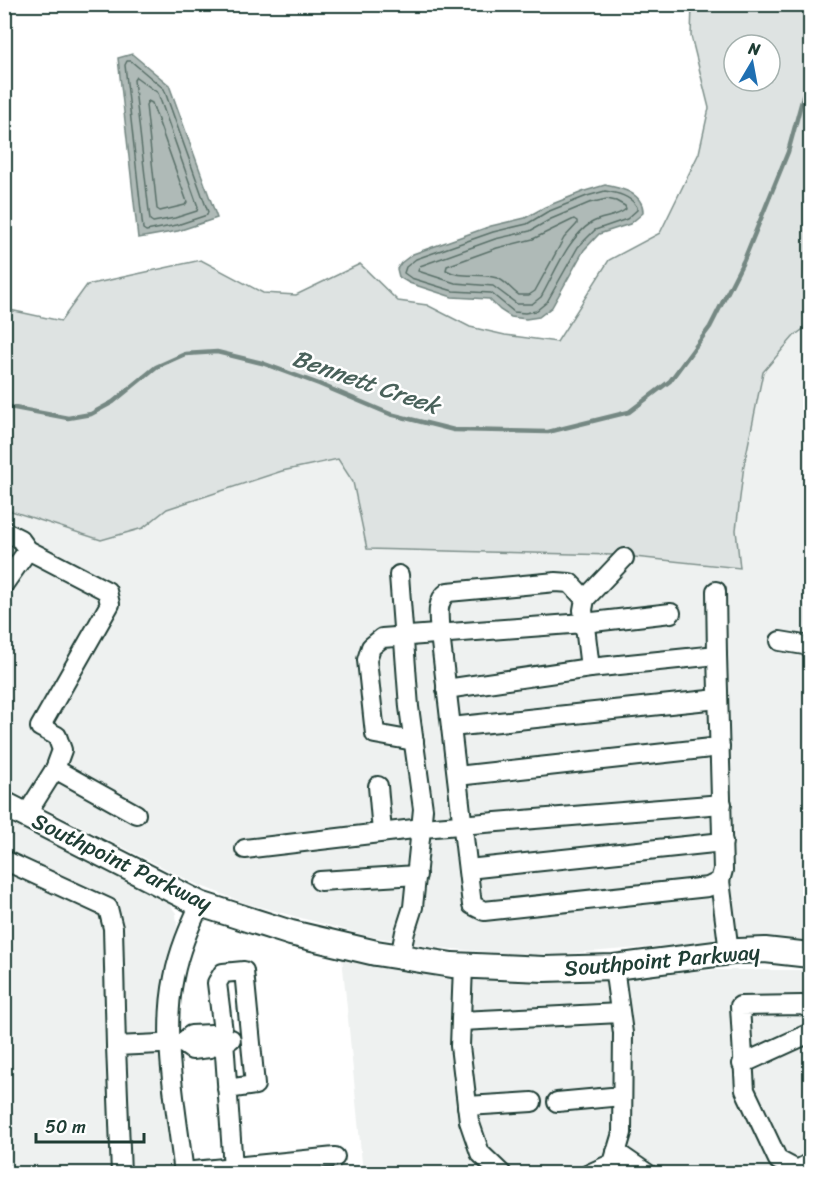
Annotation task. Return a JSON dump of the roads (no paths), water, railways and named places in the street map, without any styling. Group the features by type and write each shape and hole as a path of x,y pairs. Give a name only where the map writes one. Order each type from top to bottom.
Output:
{"main road":[{"name":"Southpoint Parkway","path":"4,804 200,904 291,933 400,957 463,966 524,969 614,967 729,952 765,950 810,955"}],"street":[{"path":"4,531 20,539 28,550 107,591 110,604 40,727 57,736 62,750 55,769 26,815"},
{"path":"4,584 28,550"},
{"path":"590,668 583,610 585,599 624,558"},
{"path":"399,574 414,741 423,809 413,907 400,957"},
{"path":"585,599 570,583 448,592 439,602 440,634 472,905 484,911 708,887 720,881"},
{"path":"716,591 723,842 723,870 720,881 729,952"},
{"path":"414,741 375,734 367,660 371,648 382,638 584,623 671,613"},
{"path":"780,641 810,646"},
{"path":"446,688 590,668 717,655"},
{"path":"451,728 718,699"},
{"path":"457,776 720,747"},
{"path":"55,769 136,814"},
{"path":"378,786 382,832"},
{"path":"245,849 463,824 722,804"},
{"path":"468,869 723,842"},
{"path":"4,860 108,908 113,928 121,1173"},
{"path":"320,881 417,875"},
{"path":"200,904 185,938 174,977 170,1003 176,1043 184,1173 335,1157"},
{"path":"463,966 460,1046 469,1121 480,1153 502,1173"},
{"path":"589,1173 613,1163 621,1133 622,1033 614,967"},
{"path":"227,1089 255,1085 243,971 223,973 217,983 220,1040 227,1089 233,1168"},
{"path":"810,1009 802,1005 740,1006 745,1090 778,1160 797,1170 810,1163"},
{"path":"461,1021 620,1013"},
{"path":"742,1064 810,1033"},
{"path":"116,1046 176,1043 192,1050 210,1048 220,1040 250,1038"},
{"path":"557,1102 622,1096"},
{"path":"467,1106 532,1102"},
{"path":"616,1152 648,1173"}],"water":[{"path":"132,54 169,85 217,218 178,231 138,238 118,58"},
{"path":"605,185 636,196 643,213 630,224 599,234 584,250 552,307 539,317 526,319 511,317 489,299 452,297 409,283 399,277 397,269 413,254 491,226 525,218 545,207"}],"waterway":[{"name":"Bennett Creek","path":"4,406 68,418 91,414 113,402 156,367 185,354 217,352 262,363 390,414 454,430 548,432 629,412 670,381 710,327 744,260 788,152 810,71"}]}
